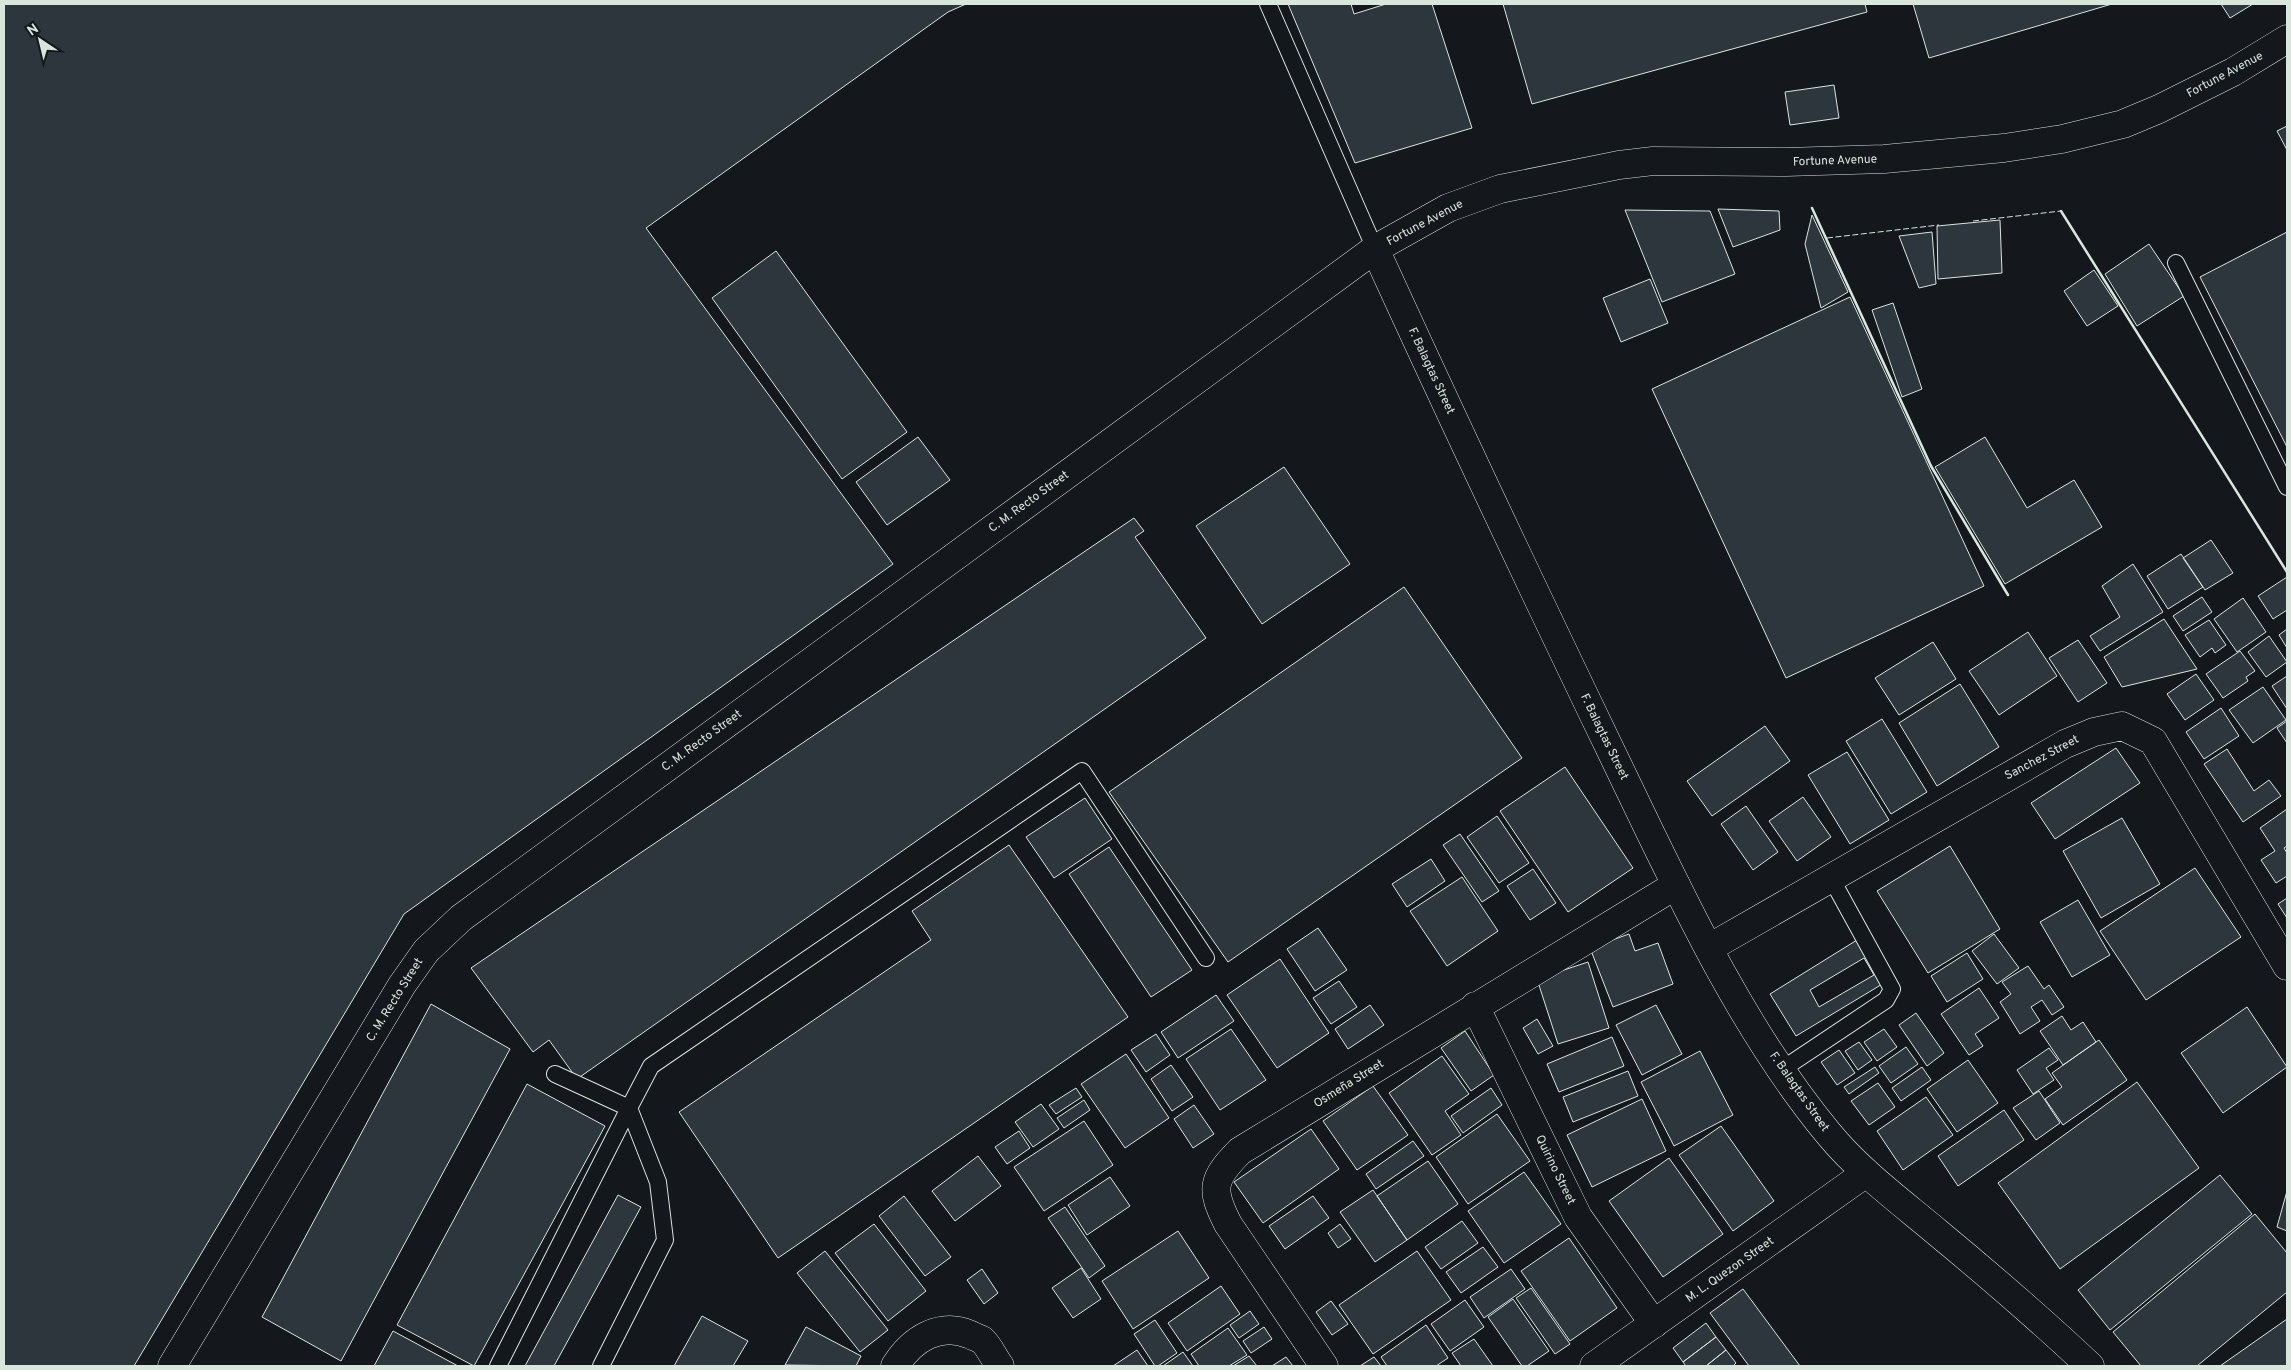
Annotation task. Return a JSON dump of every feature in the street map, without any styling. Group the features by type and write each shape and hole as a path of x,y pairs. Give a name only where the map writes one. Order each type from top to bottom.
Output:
{"street":[{"name":"Fortune Avenue","path":"1375,249 1448,208 1492,192 1525,182 1618,165 1653,161 1786,162 1884,159 2004,148 2062,139 2123,124 2159,109 2233,72 2287,39"},
{"name":"F. Balagtas Street","path":"1375,249 1492,504 1676,885 1709,948 1782,1070 1828,1134 1866,1173 2029,1309 2090,1366"},
{"name":"C. M. Recto Street","path":"172,1366 402,986 426,951 461,918 1375,249"},
{"name":"Sanchez Street","path":"1709,948 2065,744 2094,732 2122,726 2153,741 2287,966"},
{"name":"Osmeña Street","path":"1324,1366 1228,1224 1217,1201 1217,1183 1225,1167 1240,1151 1676,885"},
{"name":"Quirino Street","path":"1475,1006 1578,1217 1654,1324"},
{"name":"M. L. Quezon Street","path":"1594,1366 1866,1173"},
{"path":"895,1366 902,1356 922,1338 941,1329 961,1331 982,1340 1000,1366"}],"lane":[{"name":"F. Balagtas Street","path":"1268,4 1375,249"},
{"path":"2176,263 2287,487"},
{"path":"498,1366 651,1066 1082,771 1206,958"},
{"path":"1782,1070 1886,1000 1892,989 1831,878"},
{"path":"555,1074 629,1108 658,1182 665,1240 601,1366"}],"building":[{"path":"4,4 966,4 948,12 646,228 893,564 404,914 134,1366 4,1366"},
{"path":"1288,4 1351,4 1354,14 1386,4 1432,4 1472,128 1355,163"},
{"path":"1503,4 1865,4 1867,12 1532,104"},
{"path":"1913,4 2112,4 1929,58"},
{"path":"2221,4 2253,4 2230,18"},
{"path":"1834,85 1839,118 1790,125 1785,92"},
{"path":"2287,126 2287,150 2277,131"},
{"path":"1718,209 1779,211 1780,230 1733,247"},
{"path":"1625,210 1710,211 1735,274 1662,302"},
{"path":"1812,215 1848,292 1821,308 1805,244"},
{"path":"2000,220 2002,273 1938,279 1937,226"},
{"path":"1932,232 1936,284 1919,288 1899,236"},
{"path":"2287,232 2287,447 2200,277"},
{"path":"2149,244 2184,296 2137,326 2105,274"},
{"path":"776,251 907,432 842,479 712,298"},
{"path":"2094,270 2118,306 2087,326 2064,291"},
{"path":"1650,279 1668,323 1621,342 1603,298"},
{"path":"1850,297 1984,586 1786,678 1652,389"},
{"path":"1893,303 1922,389 1902,397 1872,310"},
{"path":"918,437 950,480 887,525 856,482"},
{"path":"1985,437 2027,508 2074,480 2102,527 2005,584 1935,467"},
{"path":"1284,467 1350,564 1262,624 1196,526"},
{"path":"1134,518 1144,531 1135,537 1206,638 577,1079 549,1040 533,1052 471,968"},
{"path":"2211,540 2233,573 2205,590 2183,558"},
{"path":"2181,554 2203,587 2168,609 2147,576"},
{"path":"2133,564 2163,612 2100,651 2090,636 2120,617 2102,586"},
{"path":"2287,577 2287,610 2273,619 2258,596"},
{"path":"1404,587 1522,758 1228,962 1109,792"},
{"path":"2202,597 2212,612 2183,631 2173,616"},
{"path":"2243,598 2266,632 2237,652 2214,619"},
{"path":"2164,619 2197,669 2122,687 2104,657"},
{"path":"2209,620 2226,645 2215,653 2212,648 2200,657 2185,635"},
{"path":"2287,629 2287,648 2279,635"},
{"path":"2028,632 2057,676 1999,715 1969,671"},
{"path":"2269,636 2287,662 2266,677 2248,652"},
{"path":"2078,640 2107,683 2078,702 2049,658"},
{"path":"1933,642 1956,679 1899,715 1875,678"},
{"path":"2240,651 2255,671 2246,677 2248,681 2223,698 2206,674"},
{"path":"2196,674 2214,700 2185,720 2167,694"},
{"path":"2287,676 2287,709 2272,686"},
{"path":"1960,684 1999,747 1937,786 1899,723"},
{"path":"2263,687 2286,720 2253,743 2229,710"},
{"path":"2221,708 2239,736 2204,759 2186,732"},
{"path":"1882,719 1927,792 1891,814 1846,741"},
{"path":"2287,721 2287,743 2277,728"},
{"path":"1765,726 1790,761 1712,816 1687,781"},
{"path":"2116,748 2140,783 2055,839 2031,803"},
{"path":"2227,749 2254,791 2269,780 2281,796 2243,822 2204,764"},
{"path":"1847,752 1889,820 1850,844 1808,775"},
{"path":"1565,767 1633,868 1568,912 1500,811"},
{"path":"1803,797 1831,837 1797,861 1769,821"},
{"path":"1085,798 1112,839 1054,878 1026,837"},
{"path":"1746,806 1778,852 1753,870 1721,824"},
{"path":"2287,809 2287,846 2284,848 2287,853 2287,876 2276,883 2261,860 2275,851 2260,828"},
{"path":"1497,816 1529,863 1499,883 1467,837"},
{"path":"2122,818 2160,884 2101,918 2063,851"},
{"path":"1460,834 1499,891 1482,902 1443,845"},
{"path":"1009,845 1128,1017 778,1258 679,1112 931,940 912,911"},
{"path":"1950,846 2000,929 1928,973 1877,891"},
{"path":"1109,847 1192,970 1151,997 1069,874"},
{"path":"1431,859 1445,881 1407,907 1392,884"},
{"path":"2195,868 2241,937 2146,1000 2100,931"},
{"path":"1533,869 1556,903 1530,920 1507,886"},
{"path":"1462,877 1498,931 1447,966 1410,911"},
{"path":"2287,898 2287,918 2278,904"},
{"path":"2078,900 2110,955 2072,977 2040,922"},
{"path":"1318,928 1347,970 1315,991 1287,949"},
{"path":"1629,934 1635,951 1658,943 1673,984 1613,1007 1590,948"},
{"path":"1994,934 2019,968 1997,984 1972,951"},
{"path":"1857,940 1884,983 1796,1036 1770,994","holes":["1864,958 1874,975 1819,1007 1810,990"]},
{"path":"1967,953 1983,979 1947,1002 1931,976"},
{"path":"1280,959 1329,1033 1277,1068 1227,995"},
{"path":"1588,962 1609,1028 1558,1044 1537,979"},
{"path":"2028,966 2044,989 2049,985 2064,1007 2052,1015 2042,1000 2031,1007 2040,1021 2020,1034 2000,1002 2011,994 2002,982"},
{"path":"1339,981 1357,1007 1331,1024 1313,998"},
{"path":"1979,988 1999,1018 1975,1034 1983,1046 1969,1055 1941,1014"},
{"path":"1216,995 1234,1021 1178,1058 1161,1032"},
{"path":"431,1004 510,1049 341,1361 262,1317"},
{"path":"1370,1005 1384,1025 1348,1049 1335,1029"},
{"path":"1656,1005 1682,1054 1642,1075 1616,1025"},
{"path":"2247,1007 2287,1067 2223,1113 2181,1053"},
{"path":"1916,1013 1944,1053 1927,1066 1899,1025"},
{"path":"2062,1016 2071,1030 2083,1022 2096,1042 2063,1065 2040,1031"},
{"path":"1537,1019 1553,1046 1538,1054 1523,1028"},
{"path":"1231,1029 1266,1080 1220,1110 1186,1059"},
{"path":"1884,1029 1897,1047 1877,1061 1864,1042"},
{"path":"1465,1031 1494,1075 1471,1091 1441,1048"},
{"path":"1156,1034 1170,1055 1146,1072 1131,1050"},
{"path":"1612,1037 1624,1066 1559,1092 1547,1064"},
{"path":"2099,1040 2127,1080 2063,1125 2045,1099 2062,1087 2052,1073"},
{"path":"1859,1042 1872,1060 1858,1070 1845,1051"},
{"path":"1906,1047 1918,1064 1891,1083 1879,1066"},
{"path":"2049,1048 2058,1060 2046,1068 2054,1080 2033,1094 2017,1070"},
{"path":"1839,1050 1855,1073 1837,1085 1821,1062"},
{"path":"1700,1051 1733,1115 1674,1146 1641,1082"},
{"path":"1126,1054 1169,1118 1125,1148 1081,1084"},
{"path":"1442,1056 1469,1094 1445,1111 1461,1135 1432,1155 1389,1093"},
{"path":"1968,1060 1998,1103 1957,1132 1927,1089"},
{"path":"1171,1065 1193,1097 1172,1111 1151,1079"},
{"path":"1875,1067 1879,1073 1849,1094 1844,1087"},
{"path":"1922,1067 1931,1080 1901,1101 1892,1088"},
{"path":"1628,1071 1638,1096 1573,1122 1563,1097"},
{"path":"2137,1082 2199,1168 2060,1269 1998,1183"},
{"path":"1878,1083 1895,1107 1869,1125 1851,1101"},
{"path":"527,1084 605,1126 474,1366 397,1325"},
{"path":"1373,1086 1408,1135 1357,1170 1323,1121"},
{"path":"1076,1088 1082,1097 1056,1114 1049,1105"},
{"path":"1491,1088 1502,1105 1463,1133 1451,1116"},
{"path":"2039,1091 2060,1123 2036,1140 2013,1108"},
{"path":"1926,1097 1953,1135 1903,1170 1877,1131"},
{"path":"1642,1099 1666,1151 1592,1187 1567,1135"},
{"path":"1084,1100 1090,1110 1064,1128 1057,1118"},
{"path":"1041,1104 1059,1129 1033,1147 1015,1122"},
{"path":"1194,1105 1214,1134 1193,1148 1174,1119"},
{"path":"2004,1110 2024,1140 1958,1186 1938,1156"},
{"path":"1497,1114 1530,1161 1468,1204 1436,1157"},
{"path":"1084,1121 1113,1165 1044,1211 1014,1167"},
{"path":"1721,1126 1774,1201 1733,1231 1679,1155"},
{"path":"1311,1129 1339,1169 1263,1223 1234,1182"},
{"path":"1019,1131 1030,1148 1007,1164 995,1147"},
{"path":"1413,1141 1424,1156 1376,1189 1366,1174"},
{"path":"978,1156 1001,1186 955,1221 932,1191"},
{"path":"1669,1158 1723,1234 1663,1277 1609,1201"},
{"path":"1428,1161 1458,1204 1407,1240 1377,1196"},
{"path":"1524,1172 1561,1224 1504,1263 1468,1211"},
{"path":"2220,1175 2252,1214 2110,1330 2078,1290"},
{"path":"1110,1177 1130,1206 1087,1235 1068,1205"},
{"path":"1373,1190 1407,1240 1375,1262 1340,1212"},
{"path":"2287,1191 2287,1231 2277,1227"},
{"path":"618,1195 641,1207 554,1366 525,1366"},
{"path":"904,1196 951,1257 925,1276 879,1216"},
{"path":"1313,1196 1329,1218 1285,1249 1269,1226"},
{"path":"1065,1207 1105,1266 1089,1278 1048,1218"},
{"path":"2255,1214 2287,1253 2287,1292 2197,1366 2141,1366 2113,1332"},
{"path":"1462,1221 1478,1243 1441,1269 1425,1247"},
{"path":"874,1224 926,1291 888,1321 835,1253"},
{"path":"1340,1224 1351,1239 1338,1248 1328,1233"},
{"path":"1178,1231 1209,1278 1133,1329 1102,1281"},
{"path":"1569,1238 1617,1308 1570,1341 1521,1271"},
{"path":"1483,1247 1498,1267 1461,1293 1446,1272"},
{"path":"825,1251 888,1330 860,1352 797,1273"},
{"path":"1417,1251 1451,1300 1373,1354 1339,1305"},
{"path":"1081,1268 1101,1299 1073,1318 1052,1288"},
{"path":"982,1269 998,1293 984,1304 967,1280"},
{"path":"1511,1269 1525,1289 1484,1318 1470,1297"},
{"path":"1221,1286 1240,1314 1187,1351 1168,1323"},
{"path":"1531,1288 1570,1344 1555,1354 1516,1298"},
{"path":"1743,1289 1800,1366 1749,1366 1710,1313"},
{"path":"1513,1299 1549,1351 1527,1366 1522,1366 1488,1317"},
{"path":"1465,1300 1484,1327 1450,1351 1431,1324"},
{"path":"1331,1301 1348,1324 1332,1335 1316,1312"},
{"path":"1250,1311 1259,1324 1239,1338 1230,1325"},
{"path":"702,1316 748,1341 733,1366 674,1366"},
{"path":"2287,1319 2287,1366 2220,1366"},
{"path":"1155,1320 1177,1353 1158,1366 1155,1366 1134,1334"},
{"path":"1706,1323 1716,1337 1683,1362 1673,1348"},
{"path":"1426,1325 1448,1358 1436,1366 1387,1366 1381,1357"},
{"path":"806,1327 861,1356 856,1366 785,1365"},
{"path":"1264,1327 1272,1339 1251,1353 1243,1341"},
{"path":"1228,1328 1247,1355 1229,1366 1199,1366 1191,1354"},
{"path":"393,1331 458,1366 374,1366"},
{"path":"1716,1337 1726,1350 1706,1366 1686,1366 1683,1362"},
{"path":"1474,1339 1493,1366 1461,1366 1452,1353"},
{"path":"1137,1350 1148,1366 1113,1366"},
{"path":"1726,1350 1736,1363 1733,1366 1706,1366"},
{"path":"1183,1352 1193,1366 1163,1366"},
{"path":"1249,1356 1257,1366 1233,1366"},
{"path":"1286,1357 1293,1366 1272,1366"},
{"path":"1374,1357 1381,1366 1360,1366"}],"fence":[{"path":"1973,221 2061,211"},
{"path":"1827,238 1939,225"}],"wall":[{"path":"1812,208 1931,466 2008,595"},
{"path":"2061,211 2287,572"}]}
